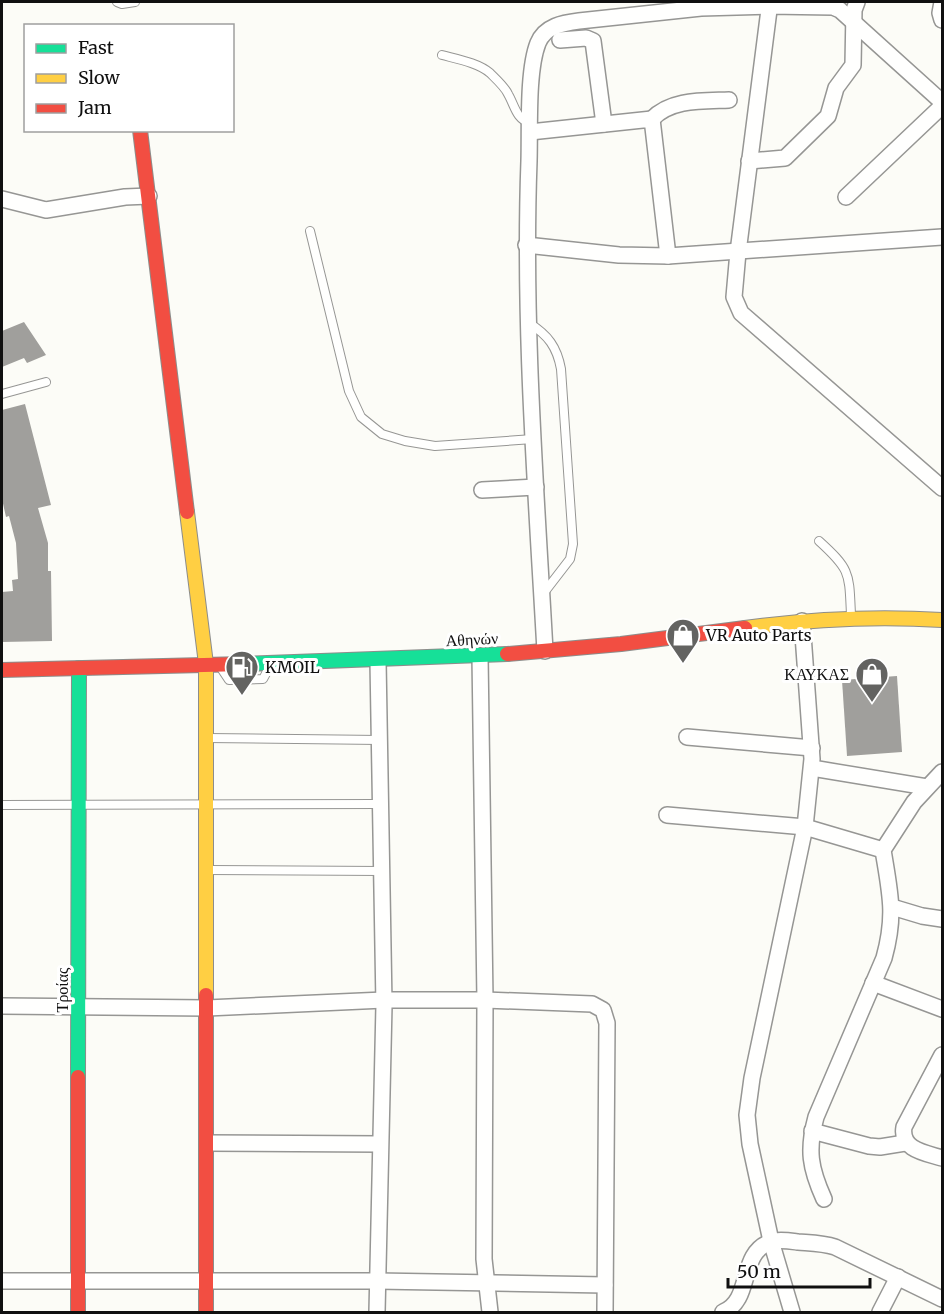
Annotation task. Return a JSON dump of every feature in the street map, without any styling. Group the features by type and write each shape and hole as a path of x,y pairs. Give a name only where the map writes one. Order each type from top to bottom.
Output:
{"street":[{"path":"749,161 785,158 828,116 836,88 854,65 854,24 857,2"},
{"path":"942,2 940,13 942,20"},
{"path":"545,651 533,439 526,245 532,70 538,41 550,28 562,23 700,4 770,4 833,7 840,10 942,104 846,197"},
{"path":"770,4 738,252 735,297 741,313 942,488"},
{"path":"560,40 586,38 593,41 604,124"},
{"path":"530,127 604,124 652,119 660,110 688,102 729,100"},
{"path":"652,119 668,256"},
{"path":"140,132 212,664 207,738 206,804 206,1312"},
{"path":"2,199 46,210 125,197 149,196"},
{"path":"526,245 620,255 668,256 942,237"},
{"path":"482,490 536,486"},
{"name":"Αθηνών","path":"2,670 378,661 480,656 598,646 802,621 890,616 942,620"},
{"path":"792,1312 771,1241 750,1144 748,1109 768,997 805,827 812,768 802,621"},
{"path":"480,656 485,999 484,1266 490,1312"},
{"path":"377,1312 384,1000 378,661"},
{"name":"Τροίας","path":"78,1312 79,668"},
{"path":"687,737 812,748"},
{"path":"812,768 927,787"},
{"path":"824,1198 814,1179 810,1160 812,1131 825,1093 884,958 891,934 892,907 882,850 914,802 942,772"},
{"path":"667,815 805,827 882,850"},
{"path":"892,907 942,919"},
{"path":"873,983 942,1009"},
{"path":"2,1006 207,1008 384,1000 485,999 592,1004 603,1010 607,1023 605,1312"},
{"path":"942,1055 904,1127 902,1136 905,1143 912,1147 942,1158"},
{"path":"812,1131 869,1146 879,1147 905,1143"},
{"path":"207,1143 380,1144"},
{"path":"723,1312 738,1300 749,1263 757,1251 771,1241 828,1245 860,1257 942,1299"},
{"path":"880,1312 898,1277"},
{"path":"2,1281 376,1281 605,1285"}],"lane":[{"path":"117,2 122,4 135,2"},
{"path":"442,55 489,72 507,92 518,116 530,127"},
{"path":"310,231 349,391 361,417 382,434 435,446 533,439"},
{"path":"529,322 554,344 561,369 573,544 566,565 542,595"},
{"path":"2,394 46,382"},
{"path":"819,541 840,560 846,571 851,618"},
{"path":"207,738 380,740"},
{"path":"2,805 381,804"},
{"path":"207,870 382,871"}],"building":[{"path":"24,322 46,355 27,363 24,358 2,367 2,331"},
{"path":"25,404 51,505 38,508 48,543 48,571 51,571 52,641 2,642 2,592 13,591 12,580 18,579 16,543 2,499 2,410"},
{"path":"897,676 902,752 847,756 842,680"}],"traffic: fast":[{"path":"244,664 507,654"},
{"path":"78,1077 79,668"}],"traffic: slow":[{"path":"187,512 206,664 206,995"},
{"path":"745,628 843,619 942,620"}],"traffic: jam":[{"path":"140,132 187,512"},
{"path":"507,654 621,644 745,628"},
{"path":"2,670 244,664"},
{"path":"206,995 206,1312"},
{"path":"78,1077 78,1312"}],"place":[{"name":"VR Auto Parts","path":"683,664"},
{"name":"KMOIL","path":"242,696"},
{"name":"ΚΑΥΚΑΣ","path":"872,703"}]}
